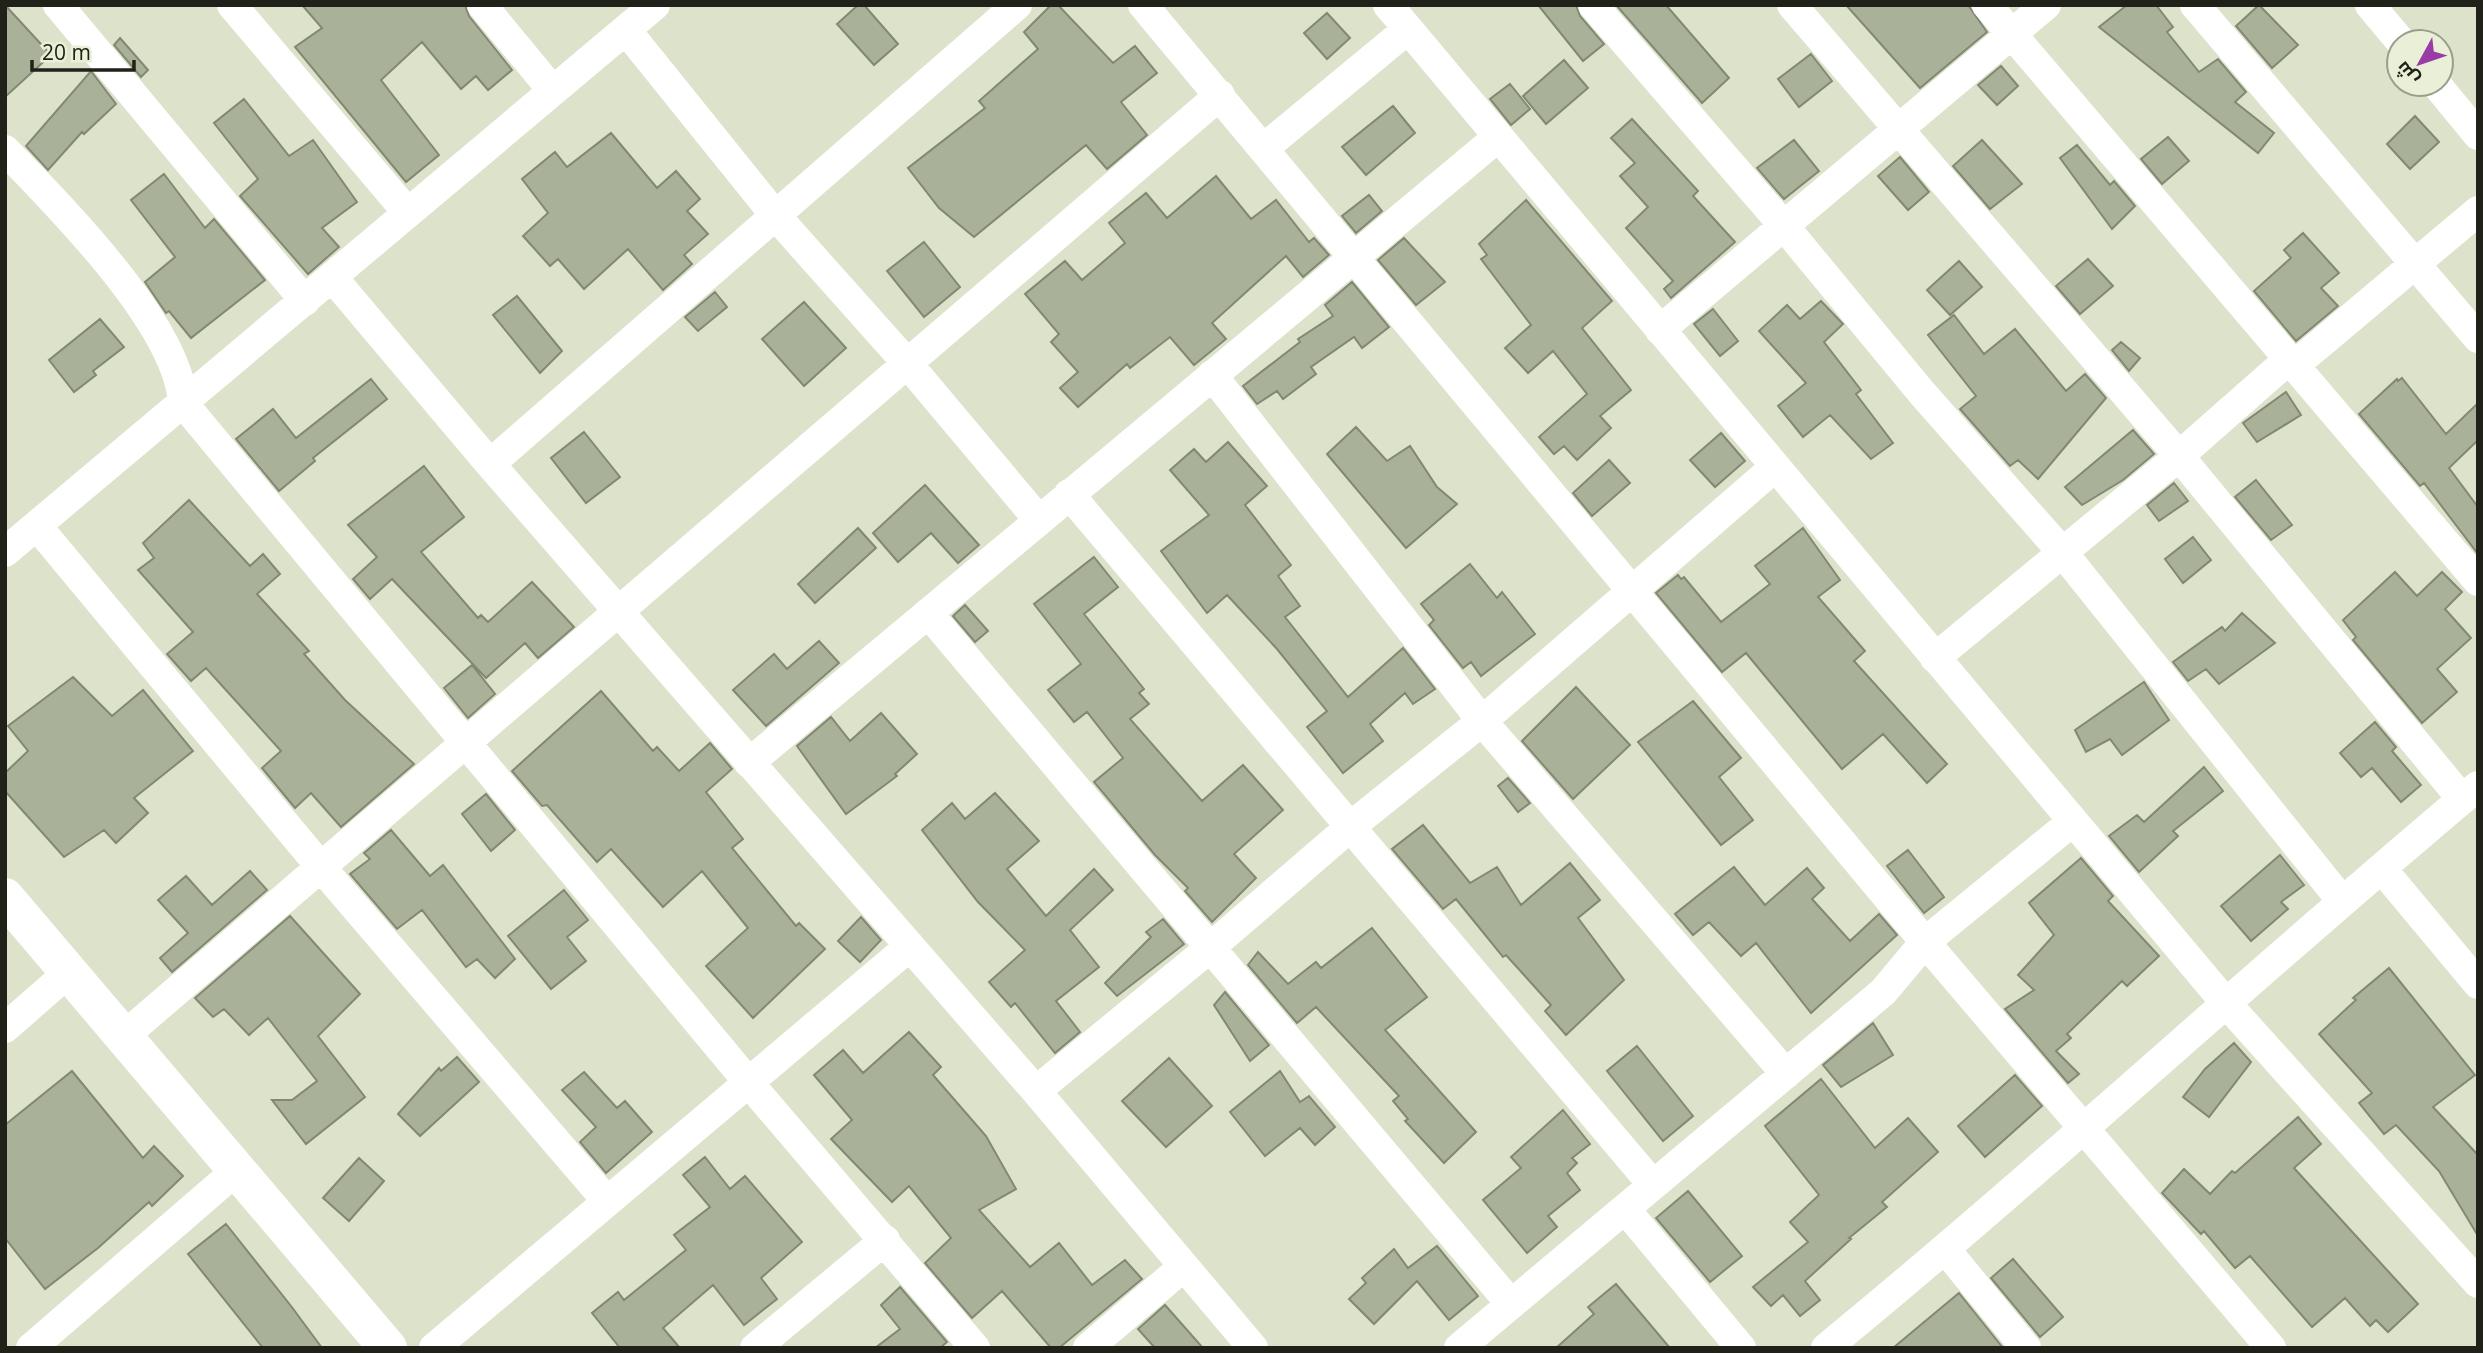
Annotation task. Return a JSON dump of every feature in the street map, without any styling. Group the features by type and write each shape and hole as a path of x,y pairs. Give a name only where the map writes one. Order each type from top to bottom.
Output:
{"street":[{"path":"58,5 304,301"},
{"path":"232,5 408,213"},
{"path":"481,5 553,91"},
{"path":"5,552 655,5"},
{"path":"490,464 1017,5"},
{"path":"1143,5 1924,942 2271,1348"},
{"path":"1388,5 2225,1002 2478,1283"},
{"path":"1593,5 1784,226 1922,393 2063,553 2342,901"},
{"path":"1792,5 2470,792 2225,1002 1946,1250 1826,1348"},
{"path":"1987,5 2478,580"},
{"path":"1660,330 2046,5"},
{"path":"2195,5 2414,266 2478,338"},
{"path":"2381,9 2393,28"},
{"path":"1263,149 1408,29"},
{"path":"626,30 775,215 907,363 1038,519"},
{"path":"124,1036 1220,95"},
{"path":"2448,98 2478,135"},
{"path":"749,763 1498,136"},
{"path":"10,163 85,237 163,341 176,370 183,403 749,1083 975,1348"},
{"path":"1935,658 2179,456 2288,360 2303,358 2478,211"},
{"path":"332,277 490,464 1036,1091 1253,1348"},
{"path":"1212,375 1482,721 1786,1074"},
{"path":"1036,1091 1211,947 1350,827 1482,721 1775,467"},
{"path":"1069,494 1653,1185"},
{"path":"37,526 320,866 607,1201"},
{"path":"928,613 1511,1304"},
{"path":"1459,1348 1883,992 1924,942 2073,821"},
{"path":"2382,869 2478,984"},
{"path":"5,897 388,1348"},
{"path":"434,1348 910,946"},
{"path":"5,1028 69,972"},
{"path":"31,1348 237,1170"},
{"path":"1626,1210 1741,1348"},
{"path":"755,1348 885,1240"},
{"path":"1946,1250 2026,1348"},
{"path":"1088,1348 1183,1267"}],"building":[{"path":"5,5 51,55 5,97"},
{"path":"302,5 465,5 469,16 512,70 488,90 476,76 461,89 422,42 381,80 439,155 406,182 295,47 322,28"},
{"path":"858,5 864,5 898,44 874,65 837,24"},
{"path":"1051,5 1058,5 1113,63 1135,46 1157,73 1121,102 1147,135 1107,169 1086,145 974,237 939,208 908,168 985,108 979,101 1038,49 1024,32"},
{"path":"1538,5 1576,5 1580,16 1604,44 1583,61"},
{"path":"1616,5 1666,5 1729,78 1702,103"},
{"path":"1846,5 1968,5 1987,32 1920,88"},
{"path":"2127,5 2156,5 2173,27 2167,32 2199,72 2218,59 2246,92 2235,102 2274,133 2258,153 2099,27"},
{"path":"2259,5 2298,45 2272,68 2236,26"},
{"path":"1327,13 1350,38 1327,59 1304,33"},
{"path":"120,38 148,70 141,77 114,45"},
{"path":"1811,54 1832,81 1799,107 1778,79"},
{"path":"1564,60 1588,88 1546,124 1523,96"},
{"path":"2001,66 2018,86 1997,105 1978,85"},
{"path":"91,71 116,104 84,134 82,132 48,170 26,146"},
{"path":"1510,84 1530,109 1511,125 1490,99"},
{"path":"244,99 289,156 313,140 357,202 322,228 339,247 308,274 240,196 258,179 214,123"},
{"path":"1393,106 1415,133 1366,175 1342,147"},
{"path":"2415,116 2439,142 2410,169 2387,144"},
{"path":"1632,119 1698,191 1693,196 1735,242 1671,298 1664,289 1673,281 1626,228 1648,207 1620,176 1635,163 1611,138"},
{"path":"611,133 657,188 676,171 700,199 687,211 708,234 684,255 692,264 663,290 628,249 584,289 558,259 550,266 523,236 548,213 522,179 555,152 567,167"},
{"path":"2168,137 2189,161 2162,184 2141,159"},
{"path":"1794,140 1819,171 1784,199 1757,168"},
{"path":"1982,140 2022,184 1990,209 1953,166"},
{"path":"2077,145 2110,185 2114,181 2135,206 2112,229 2060,158"},
{"path":"1900,157 1929,192 1908,210 1878,176"},
{"path":"164,174 205,228 214,219 265,280 191,338 169,311 166,313 145,282 175,257 131,200"},
{"path":"1216,176 1251,219 1276,200 1309,242 1314,238 1329,255 1303,277 1286,256 1212,323 1226,339 1194,365 1170,337 1130,368 1127,364 1078,407 1060,388 1078,372 1051,342 1059,334 1025,294 1065,261 1082,280 1125,243 1109,223 1146,193 1167,218"},
{"path":"1369,195 1382,211 1356,233 1342,216"},
{"path":"1526,200 1612,301 1582,328 1631,390 1600,416 1611,428 1577,460 1564,446 1554,454 1539,437 1587,394 1553,351 1528,373 1505,348 1531,325 1481,259 1487,255 1479,244"},
{"path":"2303,233 2339,273 2321,288 2338,306 2296,341 2254,291 2291,258 2284,250"},
{"path":"1404,238 1445,282 1416,305 1378,260"},
{"path":"924,242 960,287 924,317 887,271"},
{"path":"2088,259 2113,286 2080,314 2056,286"},
{"path":"1959,261 1982,287 1950,315 1927,290"},
{"path":"1352,282 1389,327 1362,348 1354,337 1311,367 1316,374 1283,399 1277,391 1257,404 1243,386 1300,342 1298,339 1333,316 1325,305"},
{"path":"715,292 727,307 698,331 685,317"},
{"path":"517,296 562,351 540,373 493,315"},
{"path":"1821,301 1843,324 1824,342 1861,390 1856,394 1893,443 1871,459 1830,415 1803,437 1778,406 1806,383 1759,331 1787,305 1800,319"},
{"path":"804,302 846,348 804,386 762,339"},
{"path":"1713,309 1738,341 1720,356 1694,324"},
{"path":"1954,315 1984,354 2015,329 2066,391 2085,374 2106,398 2038,479 2018,460 2010,466 1960,409 1976,396 1928,335"},
{"path":"100,319 124,347 93,371 96,375 74,392 49,360"},
{"path":"2121,342 2140,358 2129,371 2112,350"},
{"path":"2402,378 2446,434 2478,403 2478,440 2449,468 2478,507 2478,554 2424,483 2420,486 2359,414 2397,379 2398,381"},
{"path":"371,379 387,399 313,458 315,461 279,491 236,439 273,409 296,438"},
{"path":"2286,392 2301,415 2257,442 2243,423"},
{"path":"1356,427 1387,461 1410,446 1437,487 1457,504 1406,548 1327,454"},
{"path":"2133,430 2154,454 2123,480 2082,505 2065,487"},
{"path":"584,432 620,477 586,503 551,458"},
{"path":"1721,433 1745,461 1715,487 1690,460"},
{"path":"1228,442 1267,486 1245,505 1291,565 1278,576 1300,606 1285,617 1348,697 1403,648 1435,689 1413,704 1405,693 1370,724 1383,741 1343,773 1307,727 1327,711 1277,649 1227,595 1207,613 1161,551 1209,515 1170,470 1194,449 1206,462"},
{"path":"1609,460 1630,483 1592,516 1573,493"},
{"path":"424,466 464,517 421,552 478,618 481,615 488,622 532,582 574,627 538,658 525,643 486,678 392,579 370,599 353,579 377,557 348,525"},
{"path":"2256,480 2292,525 2271,540 2235,497"},
{"path":"2174,483 2188,501 2159,521 2147,505"},
{"path":"925,485 979,545 958,563 931,533 898,562 873,533"},
{"path":"189,500 250,566 263,554 280,574 257,594 309,651 304,654 345,700 414,764 341,827 311,793 295,808 262,768 281,751 206,668 191,681 167,654 193,632 138,570 154,558 143,543"},
{"path":"858,528 876,548 815,603 798,584"},
{"path":"1803,528 1840,580 1818,597 1865,651 1854,661 1947,764 1927,783 1883,734 1842,769 1746,653 1722,672 1656,593 1678,575 1681,579 1684,577 1721,622 1770,584 1755,566"},
{"path":"2193,537 2211,560 2183,583 2165,559"},
{"path":"1094,557 1118,587 1084,614 1144,689 1139,693 1149,704 1130,719 1202,801 1243,765 1283,810 1234,854 1256,878 1212,922 1185,891 1188,888 1155,855 1094,782 1123,758 1087,712 1074,722 1048,690 1081,664 1034,604"},
{"path":"1470,564 1497,598 1502,592 1535,634 1481,676 1471,662 1463,668 1429,625 1434,620 1421,604"},
{"path":"2395,572 2417,596 2442,572 2462,592 2445,609 2471,638 2437,669 2457,692 2422,723 2353,640 2356,637 2343,620"},
{"path":"965,605 988,631 975,642 953,616"},
{"path":"2242,613 2275,643 2219,684 2206,669 2188,681 2173,662 2222,627 2225,631"},
{"path":"819,641 839,663 766,726 733,690 774,654 787,669"},
{"path":"472,665 495,694 468,718 444,688"},
{"path":"73,677 112,716 143,690 193,751 134,798 148,813 116,843 104,830 64,857 5,791 5,773 28,751 8,726"},
{"path":"2144,682 2169,720 2122,755 2110,739 2086,752 2075,730"},
{"path":"1576,687 1630,745 1573,799 1522,741"},
{"path":"601,691 653,751 657,747 679,771 710,743 732,769 706,792 743,839 732,848 796,926 799,923 825,949 753,1018 706,966 748,928 702,871 663,907 611,849 597,862 547,805 542,806 512,771"},
{"path":"1693,701 1741,758 1719,777 1753,820 1721,845 1638,742"},
{"path":"881,713 917,754 895,774 897,776 846,814 797,746 831,717 850,741"},
{"path":"2375,722 2396,747 2392,751 2421,785 2401,802 2372,768 2361,777 2340,753"},
{"path":"2204,767 2223,791 2173,831 2178,836 2139,872 2109,836 2137,815 2144,822"},
{"path":"1508,778 1530,803 1518,812 1498,786"},
{"path":"995,793 1039,841 1007,869 1046,916 1094,869 1113,890 1070,930 1099,967 1056,1001 1080,1032 1055,1053 1015,1003 1011,1007 989,982 1025,950 978,902 922,830 952,803 965,819"},
{"path":"486,794 515,830 491,851 462,814"},
{"path":"1423,825 1470,883 1497,867 1521,905 1570,863 1600,900 1578,918 1624,980 1566,1035 1545,1011 1551,1005 1506,955 1503,957 1456,899 1443,909 1392,849"},
{"path":"391,830 430,876 443,865 515,959 495,978 477,959 466,967 422,910 397,929 350,874 370,859 364,853"},
{"path":"1908,850 1944,897 1924,913 1887,866"},
{"path":"2280,855 2304,885 2281,902 2288,909 2251,941 2221,906"},
{"path":"2081,858 2113,896 2108,901 2159,956 2127,986 2122,981 2067,1034 2071,1038 2056,1051 2079,1074 2068,1083 2005,1009 2034,990 2018,975 2054,935 2029,903"},
{"path":"1734,867 1765,905 1807,868 1824,888 1812,899 1850,941 1879,914 1897,935 1811,1013 1756,943 1741,956 1709,922 1693,935 1675,914"},
{"path":"250,871 267,890 172,972 160,958 188,933 158,900 186,876 212,905"},
{"path":"564,890 588,920 567,937 586,961 551,989 508,936"},
{"path":"290,916 360,994 318,1036 365,1097 306,1144 272,1100 292,1100 317,1081 268,1018 249,1035 224,1009 213,1017 195,998"},
{"path":"861,917 881,940 860,962 838,941"},
{"path":"1163,919 1184,944 1117,996 1105,983 1151,937 1146,932"},
{"path":"1372,928 1427,997 1385,1030 1476,1132 1444,1163 1405,1121 1408,1119 1393,1101 1399,1096 1316,1007 1297,1023 1248,965 1258,952 1288,984 1316,962 1321,968"},
{"path":"2389,968 2475,1075 2433,1107 2478,1155 2478,1236 2439,1171 2396,1125 2384,1134 2359,1103 2372,1093 2319,1034 2356,1000 2353,998"},
{"path":"1225,992 1269,1045 1250,1061 1214,1005"},
{"path":"1873,1023 1893,1055 1841,1087 1823,1065"},
{"path":"909,1032 941,1067 933,1075 986,1136 1016,1189 979,1210 1030,1267 1059,1243 1092,1285 1125,1260 1142,1279 1059,1348 1051,1348 1002,1291 972,1318 925,1263 951,1238 909,1186 892,1202 831,1139 852,1120 814,1075 843,1050 863,1073"},
{"path":"2234,1043 2251,1062 2209,1117 2183,1097 2205,1069"},
{"path":"1637,1046 1693,1116 1663,1141 1607,1071"},
{"path":"457,1057 479,1082 420,1136 398,1114 439,1068 441,1071"},
{"path":"1169,1058 1212,1106 1166,1147 1122,1101"},
{"path":"72,1071 143,1158 154,1146 183,1176 152,1206 149,1202 98,1248 45,1289 5,1238 5,1125"},
{"path":"1280,1071 1300,1102 1309,1096 1335,1127 1315,1145 1300,1128 1265,1156 1230,1112"},
{"path":"584,1072 617,1108 625,1101 652,1132 606,1173 580,1142 596,1127 562,1090"},
{"path":"2015,1075 2042,1106 1985,1157 1958,1126"},
{"path":"1821,1079 1875,1148 1908,1118 1938,1152 1882,1202 1887,1207 1849,1238 1851,1239 1805,1281 1820,1300 1800,1316 1783,1295 1771,1306 1753,1287 1808,1242 1790,1222 1819,1195 1765,1126"},
{"path":"1563,1110 1590,1144 1572,1158 1577,1163 1567,1173 1580,1190 1548,1216 1557,1227 1527,1253 1483,1200 1521,1168 1511,1157"},
{"path":"2298,1117 2321,1144 2294,1168 2418,1304 2388,1332 2376,1320 2370,1326 2345,1298 2312,1327 2250,1256 2235,1268 2204,1231 2201,1234 2162,1193 2184,1169 2210,1194 2232,1171 2235,1173"},
{"path":"705,1157 730,1189 745,1176 802,1242 761,1278 777,1299 744,1325 713,1285 663,1328 680,1348 620,1348 592,1313 618,1292 624,1300 686,1250 674,1235 710,1207 683,1175"},
{"path":"359,1158 384,1181 349,1221 323,1198"},
{"path":"1688,1191 1742,1256 1710,1282 1656,1218"},
{"path":"226,1224 322,1348 263,1348 188,1254"},
{"path":"1437,1246 1478,1296 1449,1320 1417,1281 1374,1324 1349,1299 1366,1283 1362,1278 1394,1249 1408,1268"},
{"path":"2013,1259 2063,1317 2040,1337 1991,1278"},
{"path":"1616,1284 1670,1348 1556,1348 1594,1314 1588,1307"},
{"path":"900,1287 947,1342 940,1348 875,1348 900,1329 881,1305"},
{"path":"1959,1293 2003,1348 1893,1348"},
{"path":"1165,1305 1203,1348 1155,1348 1138,1329"}]}
